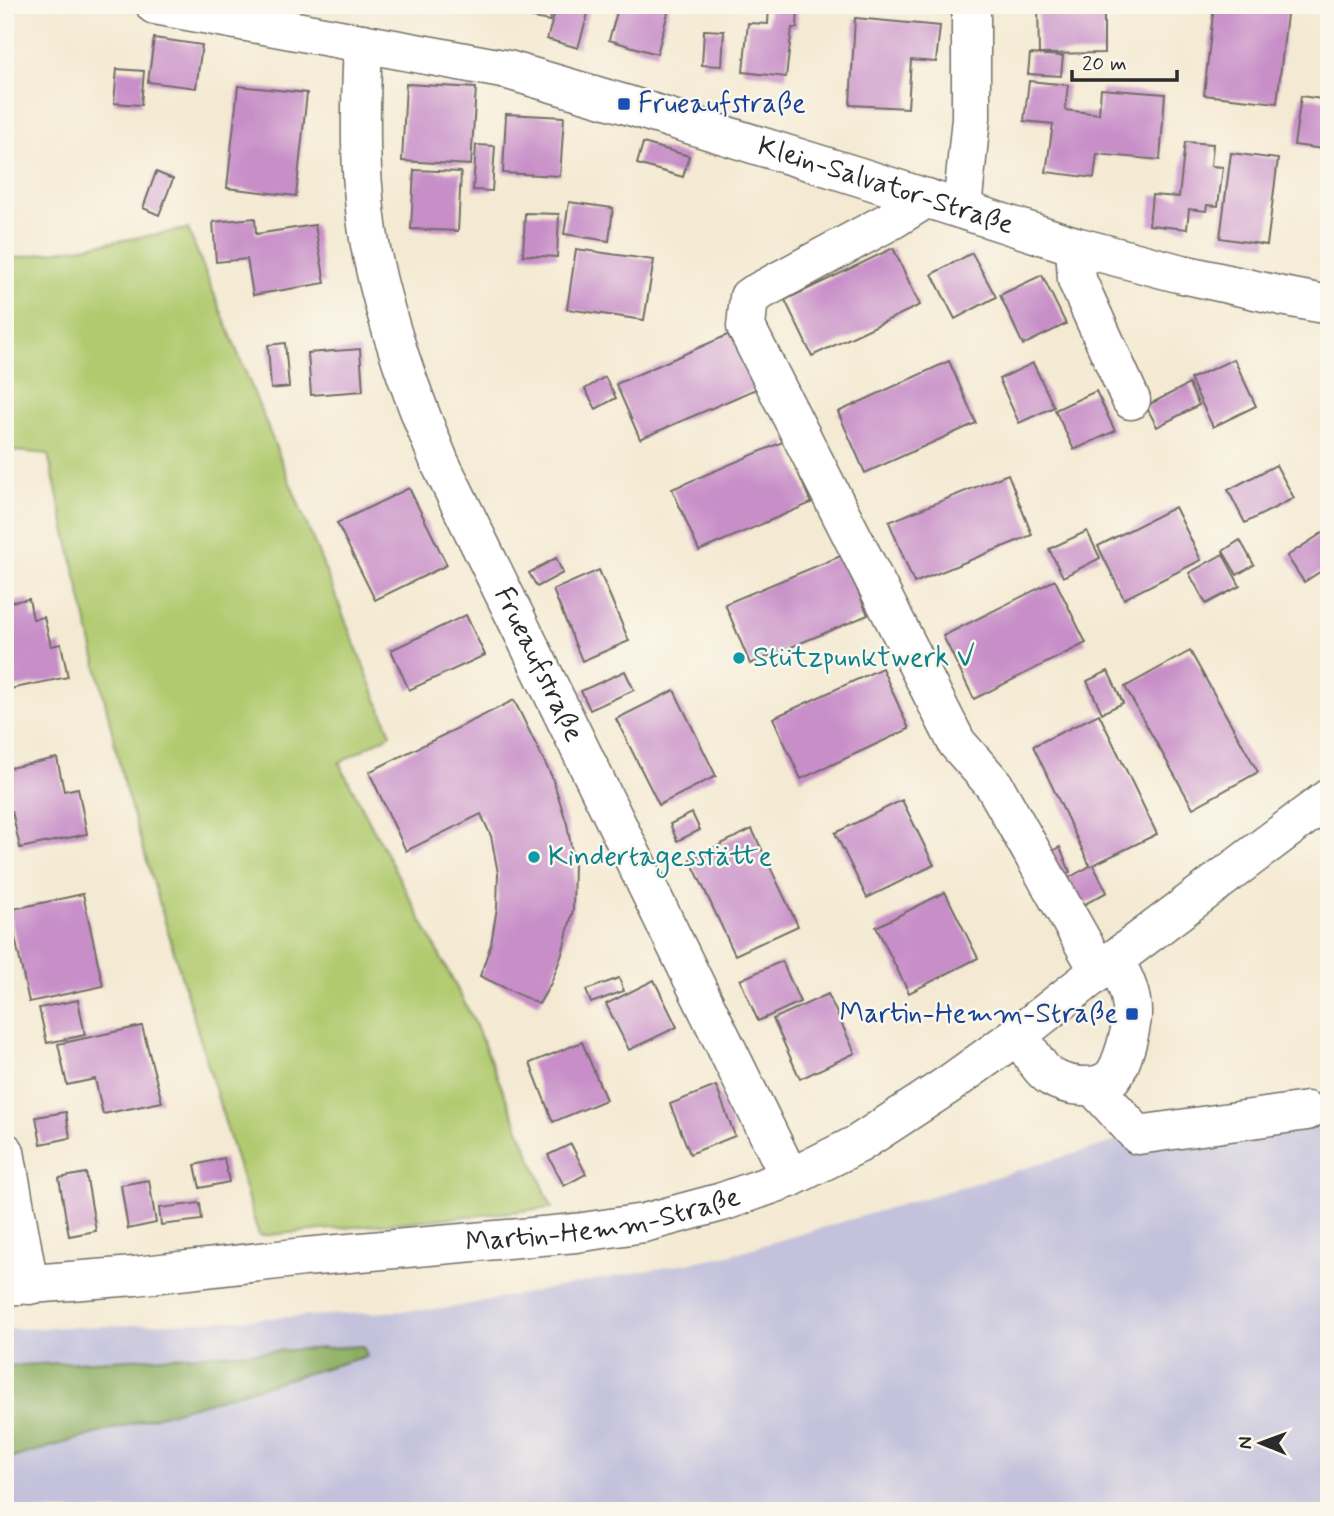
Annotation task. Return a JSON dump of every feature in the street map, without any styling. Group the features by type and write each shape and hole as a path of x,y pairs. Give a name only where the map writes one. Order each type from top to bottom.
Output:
{"street":[{"name":"Klein-Salvator-Straße","path":"155,5 508,71 945,203 1075,246 1178,273 1329,304"},
{"path":"971,5 971,118 945,203 890,221 749,297 746,327 957,743 994,785 1107,966 1129,988 1132,1014 1122,1057 1111,1077 1093,1086 1071,1086 1049,1076 1019,1034"},
{"name":"Frueaufstraße","path":"363,43 360,114 363,187 370,240 389,321 410,391 440,463 790,1178"},
{"path":"1075,246 1077,280 1131,400"},
{"name":"Martin-Hemm-Straße","path":"17,1285 576,1233 644,1223 722,1202 790,1178 859,1144 948,1085 1329,798"},
{"path":"1093,1086 1138,1135 1307,1111"},
{"path":"5,1152 17,1285"}],"shaded area":[{"path":"1329,1115 1329,1511 5,1511 5,1329 443,1309 729,1255 1138,1135"}],"green space":[{"path":"188,229 391,734 339,763 474,1021 552,1208 259,1236 125,788 48,454 5,450 5,260"},
{"path":"363,1346 367,1356 5,1460 5,1366"}],"building":[{"path":"508,5 553,5 550,21 507,13"},
{"path":"557,5 589,10 578,48 547,39"},
{"path":"619,5 670,5 657,54 609,40"},
{"path":"769,5 798,6 797,28 792,28 786,77 743,72 748,23 768,24"},
{"path":"1038,5 1104,5 1104,53 1039,54"},
{"path":"1214,5 1288,5 1277,103 1204,95"},
{"path":"855,18 940,26 936,62 911,60 908,108 850,105"},
{"path":"704,30 724,31 722,66 702,65"},
{"path":"154,38 202,45 196,88 148,82"},
{"path":"1030,54 1063,56 1061,76 1028,74"},
{"path":"117,69 144,71 141,105 114,103"},
{"path":"1029,81 1068,85 1065,110 1099,114 1101,89 1165,94 1160,160 1097,154 1094,178 1046,172 1053,124 1024,121"},
{"path":"406,84 476,88 471,165 402,161"},
{"path":"238,86 307,93 296,196 227,188"},
{"path":"1301,96 1329,100 1323,149 1294,145"},
{"path":"506,114 564,117 560,176 503,173"},
{"path":"1185,142 1213,144 1211,166 1223,167 1218,206 1207,205 1206,211 1189,209 1187,229 1149,225 1152,195 1179,197"},
{"path":"643,143 689,156 683,177 637,164"},
{"path":"476,145 495,146 492,191 473,190"},
{"path":"1231,153 1278,159 1267,245 1220,238"},
{"path":"414,170 461,172 458,231 411,229"},
{"path":"156,172 173,179 159,215 143,208"},
{"path":"569,202 613,208 609,241 564,234"},
{"path":"525,213 559,214 557,257 523,255"},
{"path":"255,218 256,234 315,225 325,283 253,295 247,259 216,262 213,222"},
{"path":"893,248 920,305 812,356 785,300"},
{"path":"576,249 654,260 644,320 567,309"},
{"path":"972,253 996,297 955,319 932,274"},
{"path":"1042,275 1066,324 1023,345 1000,295"},
{"path":"732,333 756,389 640,439 616,384"},
{"path":"285,343 289,387 271,389 268,345"},
{"path":"360,349 363,391 311,395 308,353"},
{"path":"1234,359 1256,406 1213,427 1190,379"},
{"path":"949,361 976,423 865,473 838,412"},
{"path":"1033,363 1054,407 1019,423 999,379"},
{"path":"605,377 616,398 596,409 585,389"},
{"path":"1189,384 1199,405 1157,427 1146,406"},
{"path":"1096,391 1115,431 1074,450 1055,410"},
{"path":"785,441 811,503 699,551 672,489"},
{"path":"1276,465 1294,498 1245,523 1228,490"},
{"path":"1008,474 1032,535 914,583 889,522"},
{"path":"409,488 447,565 375,600 337,523"},
{"path":"1175,507 1201,560 1124,599 1098,546"},
{"path":"1327,530 1329,566 1304,582 1287,556"},
{"path":"1087,531 1100,558 1063,577 1049,549"},
{"path":"1240,540 1254,565 1237,575 1223,551"},
{"path":"1223,554 1240,586 1206,604 1189,573"},
{"path":"843,555 868,615 750,664 725,604"},
{"path":"556,558 563,573 537,587 529,573"},
{"path":"599,570 629,641 582,661 553,590"},
{"path":"1055,580 1086,643 974,699 943,636"},
{"path":"29,599 33,619 44,617 51,646 61,644 68,677 5,690 5,603"},
{"path":"466,615 485,655 409,690 391,650"},
{"path":"1190,651 1258,772 1193,808 1125,687"},
{"path":"882,668 909,729 801,779 773,718"},
{"path":"625,671 634,690 590,710 581,691"},
{"path":"1108,671 1123,703 1102,713 1087,681"},
{"path":"674,690 716,776 659,805 616,719"},
{"path":"5,694 12,724 5,725"},
{"name":"Kindertagesstätte","path":"514,700 552,777 567,824 574,863 573,910 562,954 551,983 539,1004 480,976 491,944 497,908 498,873 491,836 481,814 406,851 369,772"},
{"path":"1099,714 1157,834 1093,865 1107,892 1078,908 1063,881 1090,866 1033,746"},
{"path":"57,758 64,791 78,788 87,834 20,848 12,811 5,812 5,769"},
{"path":"902,800 934,865 867,898 835,833"},
{"path":"692,813 700,830 677,841 670,824"},
{"path":"752,829 798,926 735,955 690,859"},
{"path":"1060,847 1070,872 1055,878 1044,855"},
{"path":"945,892 978,958 909,993 876,927"},
{"path":"83,894 103,986 29,1002 9,910"},
{"path":"782,961 800,1002 758,1021 740,980"},
{"path":"619,978 624,991 591,1003 586,990"},
{"path":"654,980 677,1027 629,1050 606,1004"},
{"path":"828,994 855,1053 800,1079 773,1019"},
{"path":"78,1000 85,1035 47,1043 39,1008"},
{"path":"142,1026 162,1102 103,1114 95,1079 67,1085 58,1044"},
{"path":"582,1042 606,1100 553,1122 530,1063"},
{"path":"716,1086 735,1136 690,1154 670,1104"},
{"path":"66,1112 70,1138 41,1144 36,1117"},
{"path":"571,1144 586,1174 564,1186 548,1155"},
{"path":"224,1158 229,1182 200,1188 195,1165"},
{"path":"86,1173 96,1231 69,1236 59,1178"},
{"path":"149,1180 156,1223 128,1229 121,1185"},
{"path":"200,1203 202,1220 161,1225 159,1208"}],"place":[{"name":"Frueaufstraße","path":"624,104"},
{"name":"Stützpunktwerk V","path":"739,658"},
{"name":"Kindertagesstätte","path":"534,857"},
{"name":"Martin-Hemm-Straße","path":"1132,1014"}]}
